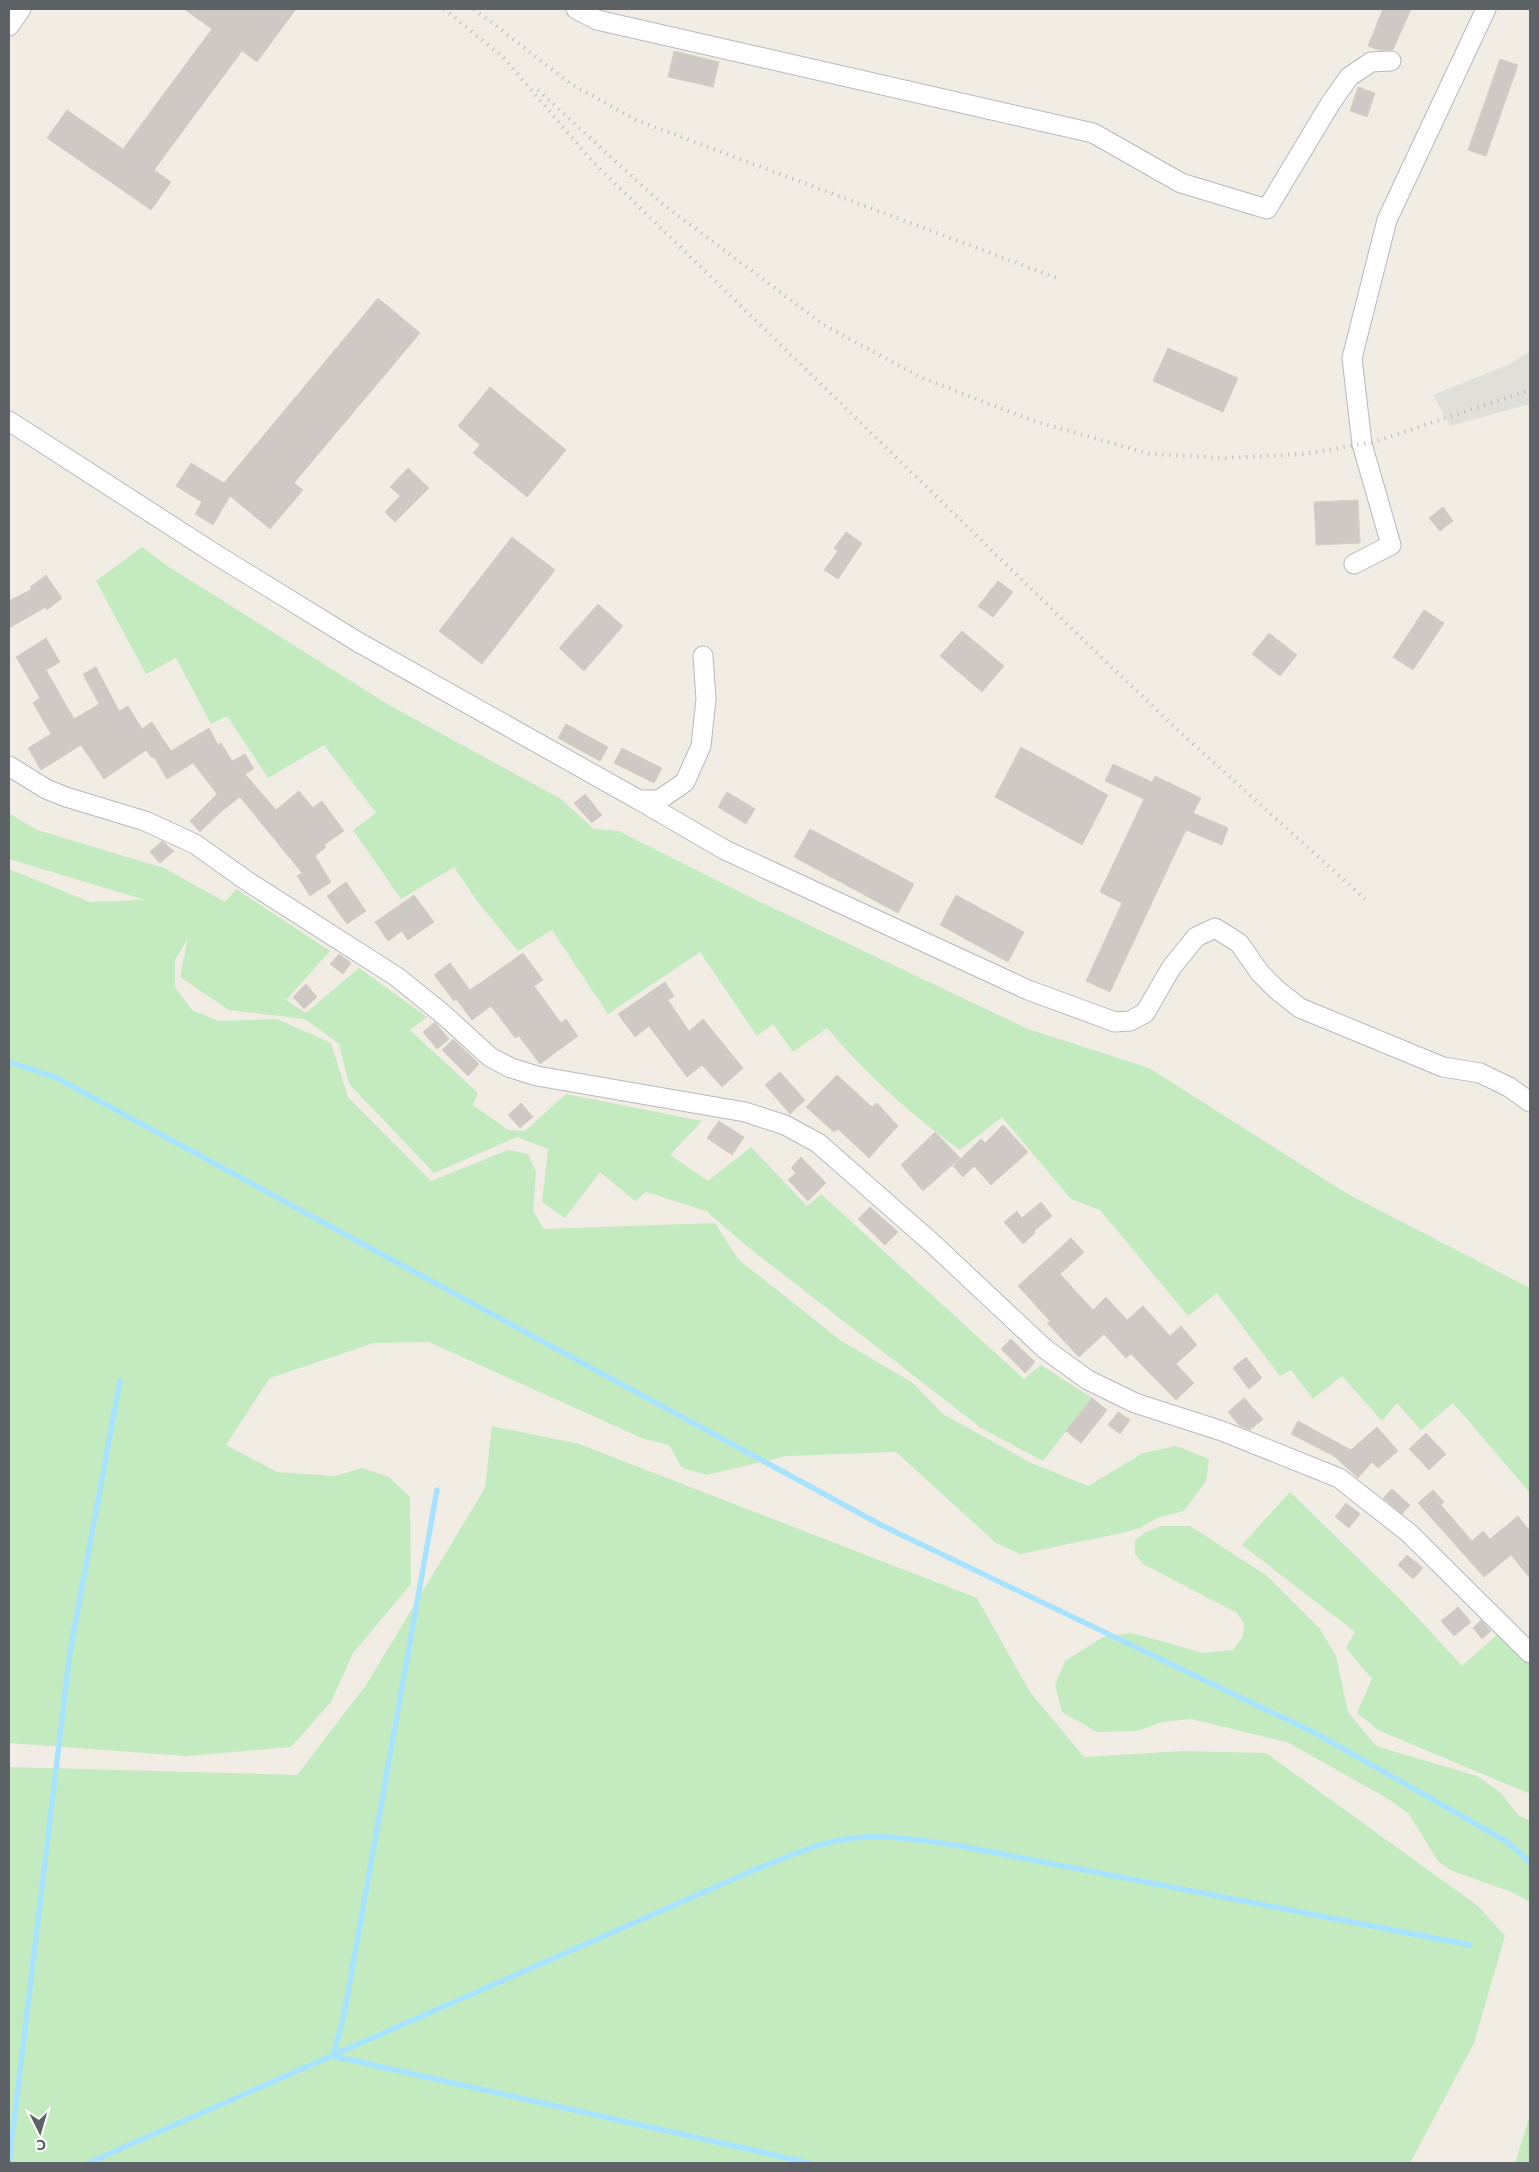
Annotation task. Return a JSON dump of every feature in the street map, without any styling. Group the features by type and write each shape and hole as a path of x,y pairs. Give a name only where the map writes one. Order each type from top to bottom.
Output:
{"street":[{"path":"9,26 21,9"},
{"path":"576,9 597,20 1093,133 1181,183 1267,209 1330,104 1349,78 1371,62 1391,61"},
{"path":"1354,564 1392,545 1362,444 1352,358 1387,220 1486,9"},
{"path":"9,421 214,554 358,642 725,850 1028,990 1115,1022 1130,1020 1145,1013 1171,968 1196,938 1215,928 1239,943 1260,973 1277,990 1300,1008 1443,1067 1480,1073 1509,1087 1530,1102"},
{"path":"639,800 659,800 686,782 701,746 706,699 703,656"},
{"path":"9,766 46,789 145,821 195,844 247,881 397,977 444,1015 490,1057 511,1068 537,1076 745,1112 785,1125 818,1143 932,1243 1045,1349 1088,1380 1134,1403 1222,1431 1339,1478 1409,1533 1530,1654"}],"shaded area":[{"path":"1530,351 1530,404 1450,426 1433,395 1510,364"}],"green space":[{"path":"142,547 169,567 389,705 561,799 594,829 619,831 754,899 1028,1029 1149,1068 1346,1193 1530,1288 1530,1493 1453,1403 1421,1430 1397,1403 1382,1421 1342,1376 1313,1399 1291,1370 1280,1376 1217,1293 1188,1316 1100,1210 1071,1199 1002,1117 960,1150 924,1123 890,1093 857,1062 827,1028 793,1052 773,1024 757,1036 700,952 608,1014 552,930 518,951 477,901 454,867 401,899 353,830 376,813 324,745 268,778 227,716 211,724 176,658 146,674 96,581"},
{"path":"9,813 37,830 164,868 225,902 236,889 330,951 286,1000 306,1013 359,968 427,1017 410,1030 478,1093 473,1105 508,1130 525,1131 566,1094 702,1121 670,1155 708,1181 751,1147 807,1206 821,1194 1024,1379 1041,1365 1092,1398 1043,1461 981,1428 748,1247 706,1211 646,1192 635,1201 600,1172 565,1218 542,1202 548,1149 517,1137 434,1173 349,1084 339,1044 305,1019 229,1010 180,977 188,938 175,960 175,987 192,1010 219,1021 277,1019 331,1043 348,1097 431,1181 508,1150 528,1154 536,1172 533,1211 544,1229 715,1223 738,1259 840,1340 913,1383 943,1414 1031,1463 1088,1486 1143,1453 1176,1446 1209,1459 1206,1481 1184,1511 1157,1518 1140,1528 1122,1533 1020,1554 996,1543 896,1452 786,1456 707,1475 682,1468 669,1445 644,1439 429,1342 374,1343 270,1378 226,1445 277,1472 334,1476 362,1468 389,1477 410,1497 411,1584 353,1653 331,1702 291,1747 186,1756 9,1743 9,869 90,902 145,900 9,859"},
{"path":"492,1426 579,1444 977,1598 1030,1692 1084,1757 1184,1751 1266,1753 1478,1906 1505,1936 1474,2043 1410,2163 9,2163 9,1767 297,1775 366,1685 485,1488"},
{"path":"1290,1492 1403,1602 1462,1666 1499,1633 1530,1665 1530,1794 1378,1730 1357,1713 1372,1679 1346,1648 1355,1632 1242,1545"},
{"path":"1161,1526 1190,1526 1266,1575 1320,1629 1336,1656 1348,1712 1376,1746 1477,1776 1501,1793 1518,1815 1530,1821 1530,1902 1514,1893 1450,1870 1438,1861 1408,1813 1385,1797 1287,1742 1191,1719 1163,1722 1137,1731 1097,1732 1062,1712 1055,1685 1065,1661 1103,1637 1132,1633 1203,1653 1233,1650 1243,1636 1244,1623 1237,1613 1143,1564 1135,1554 1135,1540 1146,1532"},
{"path":"1530,2115 1530,2163 1515,2163"}],"building":[{"path":"184,9 296,9 257,62 242,51 154,170 171,182 151,210 47,138 67,110 123,149 212,29"},
{"path":"1383,9 1411,9 1393,50 1379,50 1368,46"},
{"path":"674,51 719,62 713,87 668,77"},
{"path":"1500,59 1518,65 1486,156 1468,150"},
{"path":"1358,87 1375,93 1367,117 1350,111"},
{"path":"378,298 420,333 294,483 303,490 270,529 230,496 213,525 195,514 202,502 176,486 191,463 224,483"},
{"path":"1168,348 1238,378 1223,412 1153,381"},
{"path":"490,387 566,450 527,497 473,453 480,445 458,426"},
{"path":"408,468 429,488 395,522 385,512 400,496 390,487"},
{"path":"1358,500 1360,543 1316,545 1314,502"},
{"path":"1443,507 1453,521 1440,531 1429,518"},
{"path":"846,532 862,543 838,579 824,570 838,551 834,548"},
{"path":"512,537 555,570 482,664 439,631"},
{"path":"46,575 62,598 47,610 46,607 9,628 9,601 32,589 30,587"},
{"path":"998,581 1013,592 993,617 978,606"},
{"path":"598,604 623,626 584,671 559,648"},
{"path":"1424,610 1444,623 1413,670 1393,657"},
{"path":"962,631 1004,666 982,692 940,656"},
{"path":"1269,633 1297,655 1280,676 1252,654"},
{"path":"46,638 60,662 46,670 74,719 99,704 83,674 96,667 119,711 128,706 142,729 152,722 171,751 209,728 218,745 221,743 232,761 245,754 254,769 245,774 276,810 299,791 313,808 322,801 344,831 324,845 326,847 315,856 331,882 310,896 297,876 302,873 240,797 200,832 190,821 217,794 193,763 167,779 154,757 152,758 146,750 104,779 81,745 41,770 28,748 51,734 33,703 40,698 16,657"},
{"path":"566,724 608,747 600,761 558,738"},
{"path":"1021,747 1108,795 1082,845 995,797"},
{"path":"622,748 662,768 654,783 614,763"},
{"path":"1113,764 1152,782 1155,776 1201,798 1193,813 1228,828 1222,845 1186,830 1110,992 1086,981 1122,903 1100,892 1144,799 1105,781"},
{"path":"727,792 755,809 746,824 718,807"},
{"path":"585,794 602,815 592,823 574,803"},
{"path":"810,829 914,884 898,913 794,857"},
{"path":"162,841 174,851 160,863 150,852"},
{"path":"346,882 366,911 347,924 327,896"},
{"path":"414,895 434,922 408,940 402,931 388,941 375,922"},
{"path":"956,895 1024,932 1008,962 940,925"},
{"path":"523,953 543,980 534,986 561,1023 566,1019 578,1036 540,1064 519,1036 515,1038 491,1006 472,1020 434,975 450,963 470,990"},
{"path":"339,954 351,963 343,974 330,964"},
{"path":"665,982 674,996 668,1000 689,1031 703,1019 743,1068 722,1087 702,1065 687,1077 649,1026 635,1037 618,1014"},
{"path":"306,984 317,997 304,1009 293,997"},
{"path":"435,1022 449,1039 437,1049 423,1032"},
{"path":"453,1039 479,1064 468,1076 442,1050"},
{"path":"780,1072 805,1100 790,1114 765,1085"},
{"path":"837,1075 872,1107 877,1103 898,1126 869,1158 838,1129 834,1132 806,1107"},
{"path":"521,1103 533,1117 520,1128 508,1115"},
{"path":"719,1121 744,1137 732,1155 707,1138"},
{"path":"1003,1125 1028,1152 991,1185 974,1166 963,1177 953,1166 981,1139 985,1143"},
{"path":"935,1132 960,1158 923,1191 901,1165"},
{"path":"801,1157 826,1183 808,1201 788,1180 796,1173 791,1168"},
{"path":"1041,1202 1052,1216 1034,1231 1035,1233 1023,1244 1004,1222 1017,1211 1022,1218"},
{"path":"870,1207 898,1232 885,1245 858,1219"},
{"path":"1071,1238 1084,1252 1060,1274 1093,1310 1106,1297 1127,1320 1143,1306 1170,1336 1181,1326 1197,1345 1176,1364 1194,1383 1176,1400 1131,1354 1126,1358 1104,1334 1079,1357 1047,1323 1050,1321 1018,1286"},
{"path":"1011,1339 1035,1362 1025,1373 1001,1349"},
{"path":"1246,1357 1262,1378 1249,1389 1233,1368"},
{"path":"1092,1398 1107,1410 1081,1443 1066,1431"},
{"path":"1244,1398 1263,1419 1250,1430 1240,1426 1228,1412"},
{"path":"1118,1412 1130,1420 1120,1434 1108,1425"},
{"path":"1298,1421 1351,1450 1377,1427 1398,1451 1378,1468 1372,1462 1358,1478 1334,1456 1291,1434"},
{"path":"1426,1433 1446,1454 1429,1470 1409,1449"},
{"path":"1392,1489 1410,1505 1402,1514 1383,1498"},
{"path":"1433,1490 1444,1502 1441,1505 1472,1541 1483,1531 1490,1539 1518,1516 1530,1531 1530,1578 1511,1555 1484,1577 1418,1503"},
{"path":"1346,1503 1360,1514 1349,1528 1335,1517"},
{"path":"1407,1555 1423,1568 1413,1579 1398,1565"},
{"path":"1458,1607 1471,1622 1454,1636 1441,1621"},
{"path":"1481,1620 1491,1631 1482,1639 1473,1628"}],"waterway":[{"path":"9,1062 55,1077 883,1526 1319,1735 1506,1841 1530,1862"},
{"path":"9,2163 70,1652 120,1381"},
{"path":"437,1490 344,2015 333,2056 810,2163"},
{"path":"88,2163 754,1870 803,1851 840,1840 894,1837 961,1846 1470,1945"}],"railway":[{"path":"444,9 503,57 592,161 1099,655 1182,734 1365,899"},
{"path":"474,9 571,84 636,120 1057,278"},
{"path":"538,90 660,202 824,325 922,378 1034,421 1150,454 1226,458 1303,454 1374,442 1530,390"}]}
